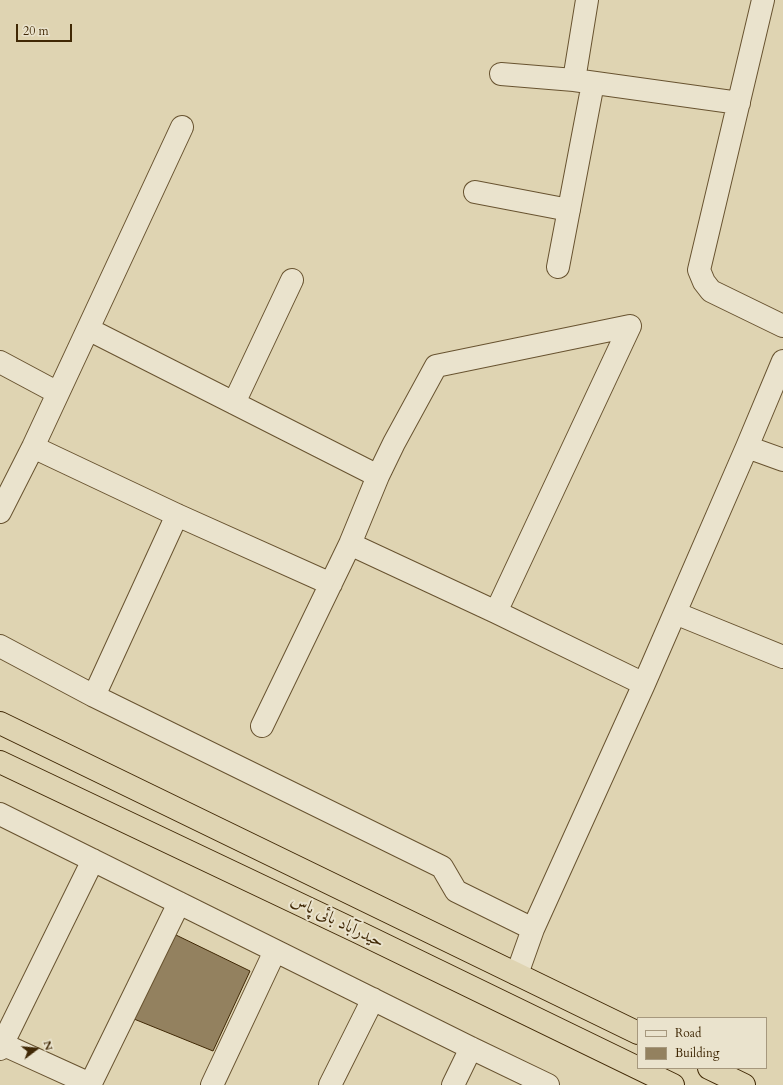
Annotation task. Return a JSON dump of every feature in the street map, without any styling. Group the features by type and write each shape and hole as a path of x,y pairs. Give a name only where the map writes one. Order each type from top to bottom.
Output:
{"highway":[{"name":"حیدرآباد بائی پاس","path":"0,724 637,1033"},
{"name":"حیدرآباد بائی پاس","path":"0,762 358,932 637,1068"},
{"name":"حیدرآباد بائی پاس","path":"640,1069 673,1085"},
{"path":"711,1069 744,1085"}],"street":[{"path":"558,267 569,210 584,82 587,0"},
{"path":"763,0 699,270 704,282 711,291 783,326"},
{"path":"501,74 584,82 739,103"},
{"path":"0,512 33,447 182,127"},
{"path":"476,192 569,210"},
{"path":"234,403 292,280"},
{"path":"262,726 350,544 378,476 394,443 436,366 630,326 496,612"},
{"path":"88,329 378,476"},
{"path":"517,974 533,929 644,684 783,361"},
{"path":"0,362 58,393"},
{"path":"33,447 178,516 331,584"},
{"path":"747,447 783,460"},
{"path":"94,696 178,516"},
{"path":"350,544 496,612 644,684"},
{"path":"675,613 783,657"},
{"path":"0,646 94,696 442,867 456,891 533,929"},
{"path":"0,814 471,1048 511,1077 548,1085"},
{"path":"93,860 1,1047 90,1084 179,903"},
{"path":"212,1085 275,951"},
{"path":"330,1085 373,999"},
{"path":"452,1085 471,1048"}],"building":[{"path":"176,935 250,971 213,1051 134,1019"}]}
